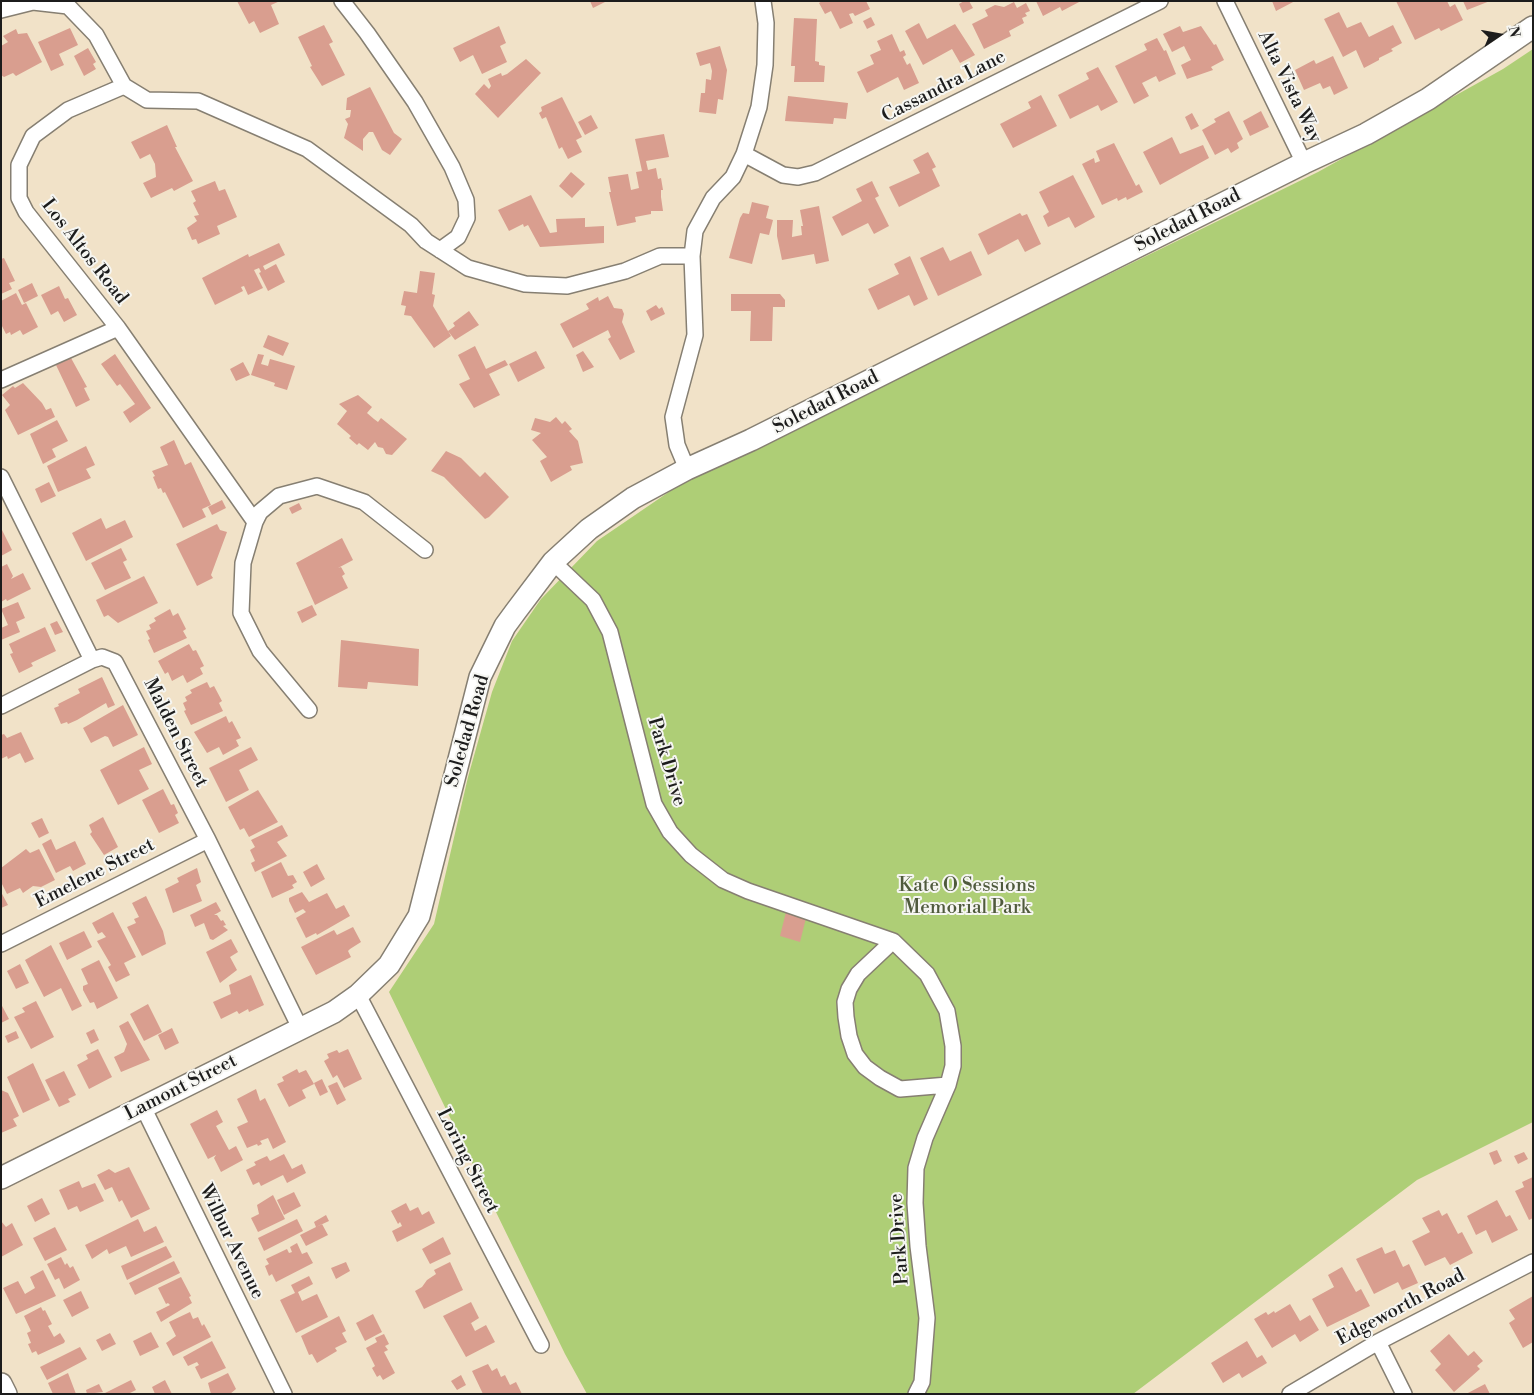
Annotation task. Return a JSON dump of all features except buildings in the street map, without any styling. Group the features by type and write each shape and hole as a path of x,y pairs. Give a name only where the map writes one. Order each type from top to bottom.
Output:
{"street":[{"path":"342,1 367,33 415,102 452,167 466,200 467,218 458,238 440,250"},
{"path":"687,469 677,445 673,417 695,335 692,256 695,231 713,198 733,177 744,154 759,107 765,65 766,22 763,1"},
{"name":"Cassandra Lane","path":"744,154 783,175 798,177 815,173 1160,1"},
{"name":"Alta Vista Way","path":"1225,1 1304,163"},
{"path":"1,10 33,2 68,6 96,34 124,86 147,100 198,101 307,149 411,225 426,241 468,268 525,284 567,286 625,271 660,256 692,256"},
{"name":"Soledad Road","path":"358,995 389,965 418,916 480,677 506,626 554,562 589,529 633,498 687,469 752,440 1304,163 1366,134 1428,99 1533,27"},
{"name":"Los Altos Road","path":"124,86 68,110 32,136 19,164 19,198 26,212 118,328 255,522"},
{"path":"1,380 118,328"},
{"path":"1,477 92,660 1,706"},
{"path":"309,710 260,651 241,613 243,563 255,522 260,512 279,496 317,486 364,502 425,550"},
{"name":"Park Drive","path":"554,562 593,600 606,624 654,804 670,832 691,855 723,880 748,891 893,941 927,974 947,1011 954,1046 953,1066 948,1085 925,1138 916,1168 915,1203 918,1246 927,1318 922,1382 916,1394"},
{"name":"Malden Street","path":"92,660 102,658 115,662 208,840 300,1028"},
{"name":"Emelene Street","path":"1,944 208,840"},
{"path":"893,941 858,974 849,989 845,1002 846,1017 855,1054 872,1072 900,1089 948,1085"},
{"name":"Lamont Street","path":"1,1178 334,1012 358,995"},
{"name":"Loring Street","path":"358,995 541,1345"},
{"name":"Wilbur Avenue","path":"142,1107 284,1394"},
{"name":"Edgeworth Road","path":"1290,1394 1378,1342 1533,1262"},
{"path":"1378,1342 1404,1394"},
{"path":"1,1384 6,1394"}],"green space":[{"name":"Kate O Sessions Memorial Park","path":"1533,49 1533,1122 1417,1180 1133,1394 587,1394 565,1354 389,992 434,924 468,777 492,692 512,641 541,599 597,541 682,483 1318,172 1503,69"}]}
